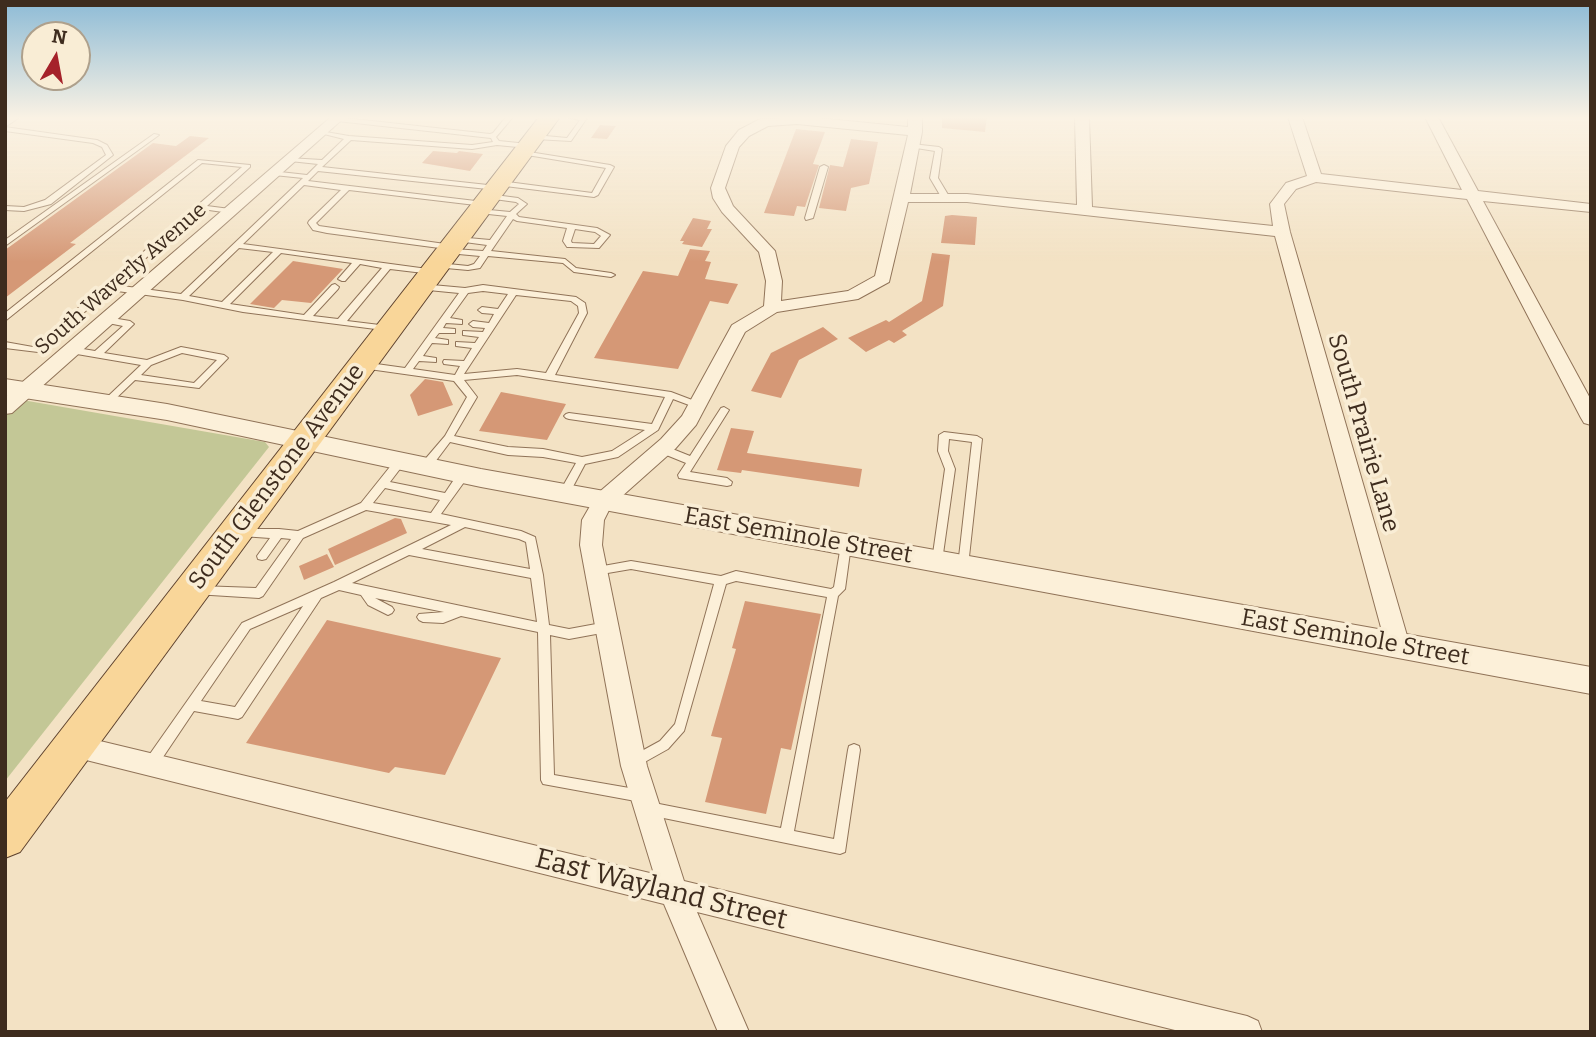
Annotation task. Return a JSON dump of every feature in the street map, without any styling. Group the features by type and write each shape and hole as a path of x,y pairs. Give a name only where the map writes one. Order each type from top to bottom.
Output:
{"main road":[{"name":"South Glenstone Avenue","path":"5,837 513,165"}],"street":[{"name":"South Waverly Avenue","path":"5,408 15,389 71,350 283,165"},
{"path":"726,165 718,188 727,209 767,251 774,281 772,309"},
{"path":"734,1032 674,893 634,762 591,545 593,520 604,500 662,449 689,421 738,329 772,309 852,295 883,279 908,165"},
{"path":"1084,165 1085,209"},
{"path":"1311,165 1315,178 1591,208"},
{"path":"1457,165 1591,418"},
{"name":"South Prairie Lane","path":"1315,178 1292,187 1277,204 1282,232 1398,646"},
{"path":"902,198 946,198 1085,209 1282,232"},
{"name":"East Seminole Street","path":"15,389 167,412 305,439 463,475 1591,681"},
{"name":"East Wayland Street","path":"75,747 1247,1032"}],"lane":[{"path":"5,208 24,209 48,202 96,165"},
{"path":"5,244 114,165"},
{"path":"5,318 193,165"},
{"path":"5,345 35,350 248,166 243,165"},
{"path":"183,297 321,165"},
{"path":"323,165 522,201 521,207 512,214 486,254 473,267 316,228 312,223 347,188"},
{"path":"274,173 347,188 450,200 546,188 589,191 601,171 567,165"},
{"path":"936,165 934,178 946,198"},
{"path":"809,218 824,167"},
{"path":"490,196 517,219 572,226 597,230 606,235 596,246 570,245 567,241 572,226"},
{"path":"201,207 230,211"},
{"path":"512,214 524,212"},
{"path":"543,214 551,224"},
{"path":"5,233 18,235"},
{"path":"441,260 492,243"},
{"path":"237,245 388,266 486,254 565,261 574,270 611,275"},
{"path":"226,303 279,251"},
{"path":"441,260 465,291"},
{"path":"342,279 358,262"},
{"path":"341,322 388,266"},
{"path":"109,286 226,303 243,309 389,329"},
{"path":"307,317 335,287"},
{"path":"407,371 465,291 483,288 573,299 582,305 583,313 549,377"},
{"path":"457,378 513,292"},
{"path":"454,307 468,308"},
{"path":"482,310 500,312"},
{"path":"97,354 130,324 106,320"},
{"path":"444,320 459,322"},
{"path":"473,324 491,326"},
{"path":"437,330 452,331"},
{"path":"466,333 485,335"},
{"path":"429,340 445,342"},
{"path":"459,344 478,346"},
{"path":"71,350 149,363"},
{"path":"105,404 149,363 180,350 224,358 196,386 134,377"},
{"path":"416,358 433,360"},
{"path":"447,362 466,364"},
{"path":"361,365 457,378 517,372 671,396 697,405"},
{"path":"425,467 448,438 471,397 457,378"},
{"path":"448,438 582,461 615,454 655,428 671,396"},
{"path":"724,410 683,475 727,482"},
{"path":"569,416 655,428"},
{"path":"944,435 977,439 950,564 950,469 943,451 944,435"},
{"path":"662,449 692,461"},
{"path":"235,531 299,535 365,506 401,461"},
{"path":"564,493 582,461"},
{"path":"433,517 463,475"},
{"path":"382,484 447,497"},
{"path":"365,506 464,523 521,535 531,540 544,628 548,780 840,847 854,750"},
{"path":"150,765 246,626 411,551 464,523"},
{"path":"262,556 279,533"},
{"path":"191,591 259,593 299,535"},
{"path":"786,836 846,545"},
{"path":"411,551 537,575"},
{"path":"596,571 631,565 721,581 736,576 834,594"},
{"path":"236,592 244,581"},
{"path":"634,762 664,745 680,727 721,581"},
{"path":"338,585 569,634 607,627"},
{"path":"365,591 372,602 388,610"},
{"path":"192,705 238,713 317,594"},
{"path":"423,617 443,618 460,611"}],"green space":[{"path":"5,397 265,442 269,447 5,781"}],"building":[{"path":"122,165 173,165 70,243 76,244 5,298 5,250"},
{"path":"436,165 474,165 470,171"},
{"path":"782,165 819,165 805,207 797,206 794,216 764,213"},
{"path":"830,165 873,165 869,184 851,188 846,211 819,208"},
{"path":"945,216 977,217 975,245 941,243"},
{"path":"693,218 711,221 707,229 712,229 702,247 682,244 684,241 680,241"},
{"path":"690,249 710,251 705,261 711,262 705,279 738,284 728,304 710,301 678,369 594,358 643,271 678,276"},
{"path":"932,253 950,255 943,306 902,331 907,335 894,343 889,340 866,352 848,338 886,320 889,322 922,301"},
{"path":"293,261 343,269 311,303 282,300 274,308 250,304"},
{"path":"823,327 838,339 799,360 781,398 751,391 771,353"},
{"path":"425,379 443,382 453,405 418,416 410,395"},
{"path":"501,392 566,404 547,440 479,431"},
{"path":"731,428 754,431 747,453 862,469 859,487 742,470 741,473 717,470"},
{"path":"395,518 401,519 407,533 335,565 328,549"},
{"path":"327,554 334,567 304,580 299,566"},
{"path":"745,601 821,614 791,750 781,748 766,814 705,802 722,738 711,736 736,649 732,648"},
{"path":"327,620 501,658 445,775 395,767 389,773 246,743"}]}
